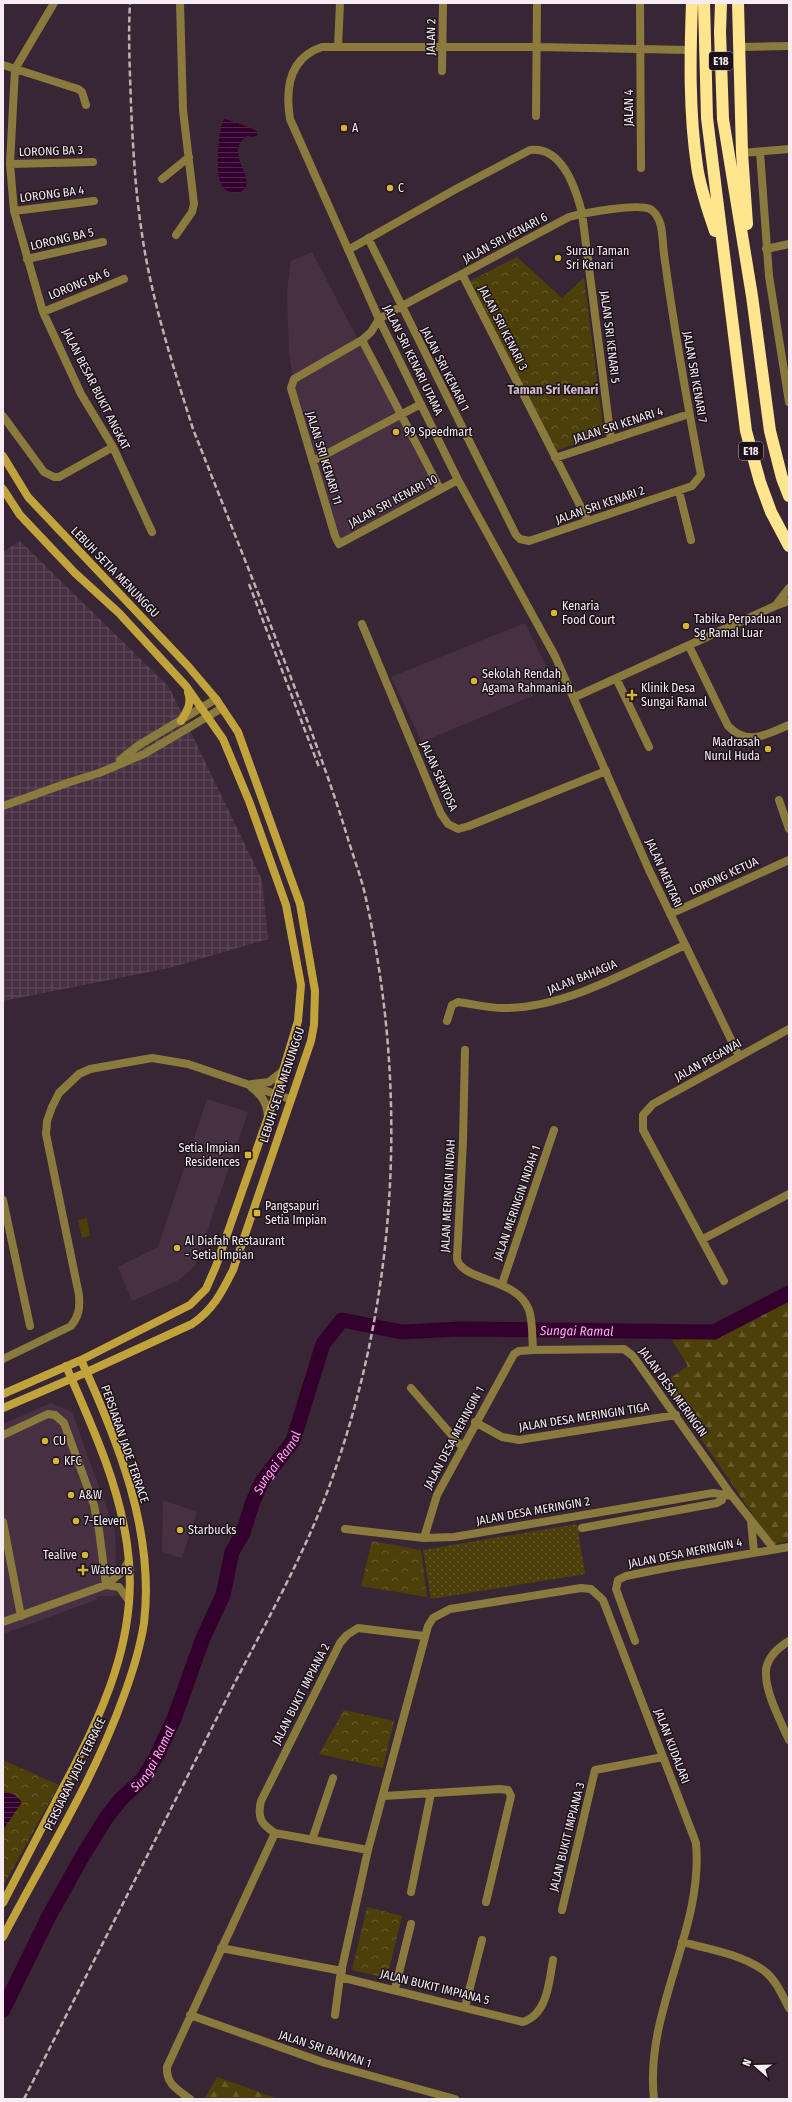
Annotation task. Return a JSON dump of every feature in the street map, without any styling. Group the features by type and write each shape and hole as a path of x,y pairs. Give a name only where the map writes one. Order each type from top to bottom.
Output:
{"highway":[{"path":"692,3 690,50 691,106 697,167 723,255"},
{"name":"E18","path":"704,3 708,118 723,255 746,431 760,482 771,512 789,546"},
{"name":"E18","path":"721,3 720,32 723,119 752,296 770,431 782,478 789,496"},
{"path":"738,3 742,153 752,296"}],"street":[{"name":"JALAN BESAR BUKIT ANGKAT","path":"54,3 15,69 10,164 14,211 43,312 82,394 113,447 152,532"},
{"path":"176,235 192,212 193,208 183,110 180,3"},
{"path":"338,46 340,3"},
{"name":"JALAN 2","path":"442,71 443,3"},
{"path":"536,116 538,3"},
{"name":"JALAN 4","path":"640,3 641,168"},
{"path":"739,47 789,46"},
{"name":"JALAN SRI KENARI UTAMA","path":"575,697 555,656 458,480 379,319 290,119 288,87 300,59 310,51 322,47 538,47 690,50"},
{"path":"3,65 78,89 82,92 86,105"},
{"name":"JALAN SRI KENARI 5","path":"368,238 530,150 538,149 555,157 575,189 582,213 611,440"},
{"path":"742,153 789,149"},
{"path":"760,152 766,249 789,402"},
{"path":"162,179 189,157"},
{"name":"LORONG BA 3","path":"10,164 93,162"},
{"name":"LORONG BA 4","path":"14,211 94,202"},
{"name":"JALAN SRI KENARI 6","path":"379,319 400,306 582,213 638,207 650,209"},
{"name":"JALAN SRI KENARI 7","path":"650,209 659,219 689,414 701,475 692,486 679,491"},
{"path":"348,250 368,238"},
{"name":"JALAN SRI KENARI 1","path":"368,238 400,306 516,535 520,539 529,541"},
{"name":"LORONG BA 5","path":"27,259 103,242"},
{"path":"766,249 789,244"},
{"name":"JALAN SRI KENARI 3","path":"462,274 588,521"},
{"name":"LORONG BA 6","path":"43,312 124,279"},
{"path":"379,319 371,332 362,340 440,489"},
{"name":"JALAN SRI KENARI 11","path":"339,544 335,536 291,388 294,379 362,340"},
{"path":"313,461 421,404"},
{"name":"JALAN SRI KENARI 4","path":"555,458 689,414"},
{"path":"3,416 44,472 54,477 59,477 113,447"},
{"name":"LEBUH SETIA MENUNGGU","path":"3,456 28,497 188,666 216,699 238,732 300,904 315,990 314,1025 311,1041 233,1270 215,1304 204,1316 192,1324 72,1379"},
{"name":"JALAN SRI KENARI 10","path":"339,544 458,480"},
{"path":"3,489 20,515 76,573 119,613 186,686 190,701 188,710 181,720"},
{"path":"679,491 691,540"},
{"name":"JALAN SRI KENARI 2","path":"529,541 679,491"},
{"path":"776,606 789,588"},
{"path":"575,697 789,601"},
{"name":"JALAN SENTOSA","path":"362,624 429,787 448,824 458,829 469,826 606,771"},
{"path":"689,646 728,726 736,734 746,738 757,737 789,725"},
{"path":"616,678 649,747"},
{"name":"LEBUH SETIA MENUNGGU","path":"66,1366 81,1360 190,1304 206,1289 216,1266 276,1094 298,1021 301,1004 301,985 286,905 236,767 223,739 186,686"},
{"name":"JALAN MENTARI","path":"575,697 606,771 670,914 739,1056"},
{"path":"114,766 139,745 216,699"},
{"path":"3,806 99,773 144,754 222,708"},
{"path":"779,800 789,828"},
{"name":"LORONG KETUA","path":"670,914 789,860"},
{"name":"JALAN BAHAGIA","path":"447,1021 452,1005 458,1002 506,1008 550,1004 685,945"},
{"name":"JALAN PEGAWAI","path":"703,1239 643,1130 643,1115 653,1104 789,1029"},
{"name":"JALAN MERINGIN INDAH","path":"465,1050 458,1264 463,1270 502,1284 522,1299 529,1309 533,1350"},
{"path":"3,1359 71,1326 77,1318 80,1308 79,1295 46,1134 47,1121 52,1107 59,1093 69,1083 79,1074 90,1069 152,1058 188,1064 290,1099"},
{"path":"247,1084 269,1082 283,1071"},
{"path":"247,1084 257,1092 267,1105 268,1116"},
{"name":"JALAN MERINGIN INDAH 1","path":"502,1284 554,1130"},
{"path":"724,1281 703,1239 789,1194"},
{"path":"3,1200 30,1326"},
{"name":"JALAN DESA MERINGIN","path":"514,1354 533,1350 626,1350 633,1356 676,1415 732,1496 774,1549"},
{"name":"JALAN DESA MERINGIN 1","path":"424,1538 437,1495 514,1354"},
{"name":"PERSIARAN JADE TERRACE","path":"3,1937 100,1755 133,1670 144,1623 144,1571 141,1535 133,1496 105,1416 81,1360"},
{"path":"3,1394 66,1366"},
{"name":"PERSIARAN JADE TERRACE","path":"3,1903 74,1769 108,1696 125,1638 129,1601 128,1562 120,1509 111,1476 66,1366"},
{"path":"3,1408 72,1379"},
{"path":"411,1388 462,1447"},
{"path":"3,1435 48,1414 55,1415 64,1423 94,1505 99,1530 106,1585"},
{"name":"JALAN DESA MERINGIN TIGA","path":"476,1422 502,1437 519,1440 676,1415"},
{"name":"JALAN DESA MERINGIN 2","path":"345,1529 424,1538 454,1537 713,1493 721,1494 723,1496 732,1496"},
{"name":"JALAN DESA MERINGIN 2","path":"582,1528 717,1503 722,1500 723,1496"},
{"path":"751,1521 754,1552"},
{"path":"3,1522 21,1616"},
{"name":"JALAN DESA MERINGIN 4","path":"635,1641 616,1589 618,1580 641,1573 789,1546"},
{"path":"3,1622 106,1585 122,1572 128,1562"},
{"path":"106,1585 119,1587 129,1601"},
{"name":"JALAN KUDALARI","path":"424,1636 434,1618 450,1609 570,1589 591,1589 598,1593 603,1600 696,1843 696,1877 682,1942 658,2036 654,2064 654,2099"},
{"name":"JALAN BUKIT IMPIANA 2","path":"275,1833 265,1827 260,1821 259,1811 261,1801 340,1643 347,1635 358,1628 424,1636"},
{"path":"335,2015 341,1974 368,1850 384,1796 424,1636"},
{"path":"789,1641 777,1648 770,1657 765,1677 766,1686 789,1740"},
{"name":"JALAN BUKIT IMPIANA 3","path":"562,1910 595,1770 663,1757"},
{"path":"312,1840 333,1778"},
{"path":"384,1796 500,1789 508,1790 511,1796 486,1902"},
{"path":"411,1892 431,1793"},
{"path":"190,2099 169,2082 166,2075 167,2067 275,1833 368,1850"},
{"path":"395,1989 411,1924"},
{"path":"465,2007 482,1940"},
{"path":"682,1942 726,1954 764,1970 777,1984 789,2008"},
{"name":"JALAN BUKIT IMPIANA 5","path":"221,1948 341,1974 523,2022 534,2016 542,2004 553,1960"},
{"name":"JALAN SRI BANYAN 1","path":"190,2015 325,2064 455,2099"}],"shaded area":[{"path":"224,119 241,124 258,132 257,136 247,136 240,143 238,150 239,158 246,180 246,186 242,191 238,192 225,190 219,177 219,140"},
{"path":"312,252 436,488 340,540 294,387 289,353 287,292 291,261"},
{"path":"20,541 169,687 262,880 268,939 169,968 3,1001 3,552"},
{"name":"Sekolah Rendah Agama Rahmaniah","path":"525,623 556,686 422,742 391,677"},
{"path":"207,1099 248,1112 195,1266 179,1280 132,1301 118,1267 158,1247"},
{"path":"51,1403 72,1412 115,1531 117,1596 99,1596 96,1600 3,1634 3,1424"},
{"path":"163,1500 197,1512 182,1558 162,1552"},
{"path":"3,1791 15,1795 22,1802 3,1830"}],"green space":[{"path":"517,257 562,298 584,278 604,434 555,451 470,281"},
{"path":"87,1218 90,1236 82,1238 78,1220"},
{"path":"789,1300 789,1541 773,1544 663,1383 688,1366 672,1340 719,1336"},
{"path":"577,1524 585,1574 431,1599 423,1550"},
{"path":"372,1541 421,1550 427,1597 361,1586"},
{"path":"344,1710 394,1721 383,1768 319,1754"},
{"path":"3,1760 59,1785 3,1886"},
{"path":"367,1907 402,1916 387,1978 352,1970"},
{"path":"217,2077 279,2099 204,2099"}],"waterway":[{"name":"Sungai Ramal","path":"3,2010 49,1916 82,1857 106,1818 121,1799 143,1779 157,1755 174,1719 203,1638 223,1595 232,1552 243,1533 253,1501 263,1480 293,1441 323,1344 342,1320 402,1332 459,1329 714,1332 789,1293"}],"railway":[{"path":"24,2099 284,1588 323,1502 334,1473 355,1404 372,1333 383,1261 390,1189 391,1116 388,1043 379,971 360,876 314,738 193,429 170,354 150,278 141,227 134,166 129,29 130,3"},
{"path":"249,584 319,767"}],"place":[{"name":"A","path":"344,128"},
{"name":"C","path":"390,188"},
{"name":"Surau Taman Sri Kenari","path":"558,258"},
{"name":"99 Speedmart","path":"396,432"},
{"name":"Kenaria Food Court","path":"554,613"},
{"name":"Tabika Perpaduan Sg Ramal Luar","path":"686,626"},
{"name":"Sekolah Rendah Agama Rahmaniah","path":"474,681"},
{"name":"Klinik Desa Sungai Ramal","path":"632,695"},
{"name":"Madrasah Nurul Huda","path":"768,749"},
{"name":"Setia Impian Residences","path":"248,1155"},
{"name":"Pangsapuri Setia Impian","path":"257,1213"},
{"name":"Al Diafah Restaurant - Setia Impian","path":"177,1248"},
{"name":"CU","path":"45,1441"},
{"name":"KFC","path":"56,1461"},
{"name":"A&W","path":"71,1495"},
{"name":"7-Eleven","path":"76,1521"},
{"name":"Starbucks","path":"180,1530"},
{"name":"Tealive","path":"85,1555"},
{"name":"Watsons","path":"83,1570"}],"district":[{"name":"Taman Sri Kenari","path":"553,389"}]}
